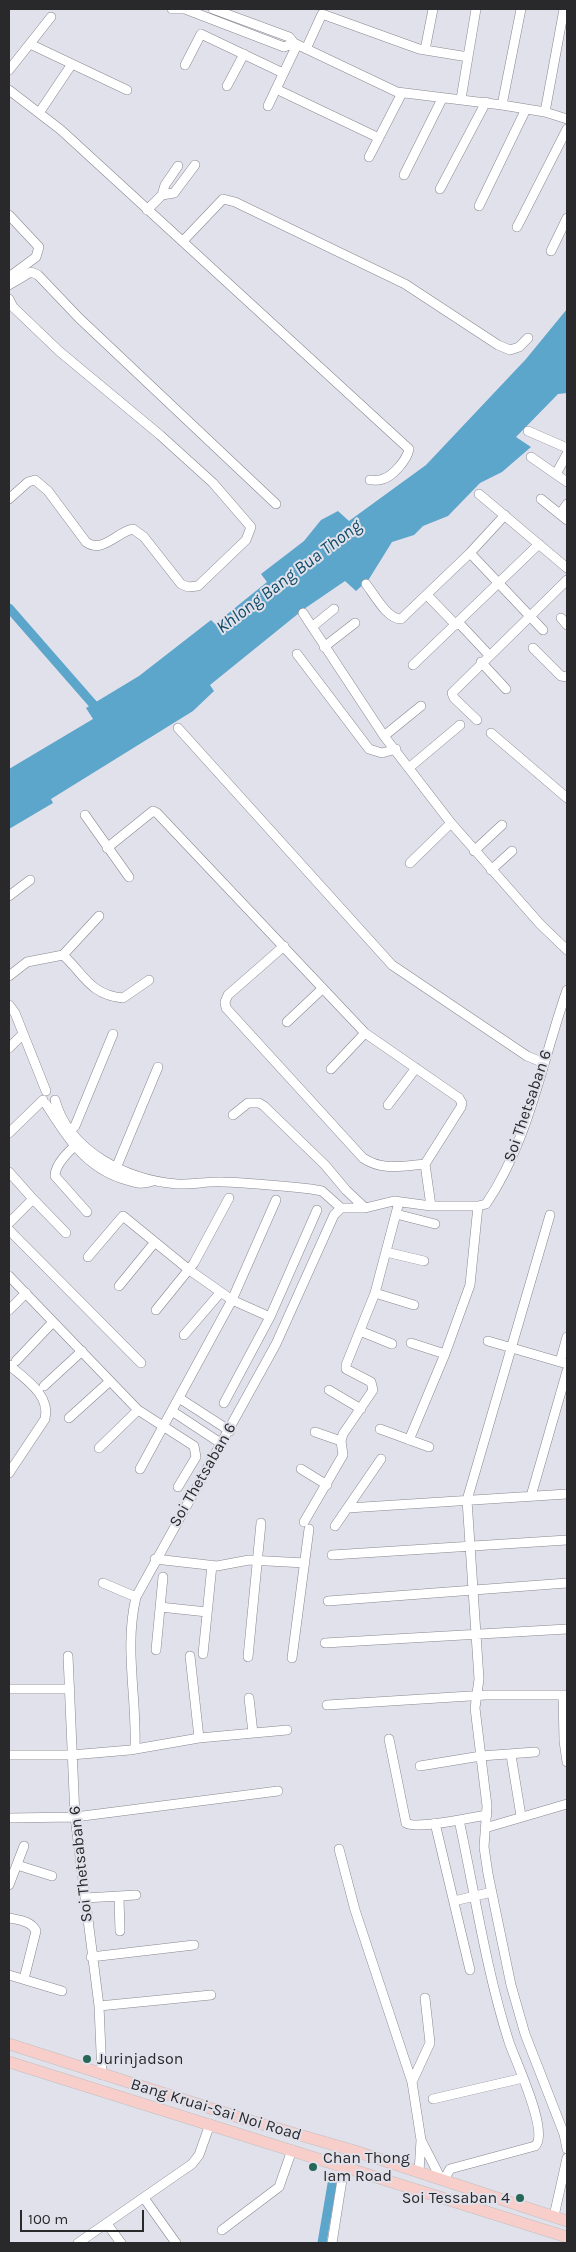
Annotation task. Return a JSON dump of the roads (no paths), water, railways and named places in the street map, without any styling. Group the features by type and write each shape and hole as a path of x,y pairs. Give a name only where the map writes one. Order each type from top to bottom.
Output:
{"main road":[{"name":"Bang Kruai-Sai Noi Road","path":"9,2044 186,2101 355,2150 567,2221"},
{"name":"Bang Kruai-Sai Noi Road","path":"9,2062 567,2237"},
{"path":"182,2116 186,2101"}],"street":[{"path":"172,9 186,9 284,47 296,44"},
{"path":"425,50 433,9"},
{"path":"461,99 476,9"},
{"path":"502,104 520,9"},
{"path":"545,112 564,9"},
{"path":"217,11 219,22"},
{"path":"217,11 289,37 296,44 392,91 442,99 461,99 502,104 545,112 567,119"},
{"path":"306,49 323,11 425,50 468,57"},
{"path":"9,70 51,17"},
{"path":"186,65 201,34 283,73"},
{"path":"30,44 127,90"},
{"path":"268,106 296,44"},
{"path":"227,86 244,54"},
{"path":"39,113 72,64"},
{"path":"276,89 378,138"},
{"path":"9,90 61,130 409,450 407,456 394,471 382,480 370,480"},
{"path":"369,157 402,93"},
{"path":"404,175 442,99"},
{"path":"440,189 486,102"},
{"path":"479,206 526,109"},
{"path":"517,227 567,129"},
{"path":"162,195 174,193 195,165"},
{"path":"146,210 162,195 165,185 178,166"},
{"path":"182,241 212,208 223,199 235,202 404,284 498,345 510,350 519,347 528,338"},
{"path":"9,215 39,246 36,257 9,277"},
{"path":"551,251 567,218"},
{"path":"9,285 31,272 43,280 79,318 276,504"},
{"path":"9,299 13,306 58,351 160,435 212,483 251,527 246,540 198,586 188,587 181,584 144,537 133,529 127,530 98,547 86,542 48,491 35,480 28,482 9,499"},
{"path":"528,431 567,448"},
{"path":"556,474 567,454"},
{"path":"531,457 567,482"},
{"path":"479,494 567,568"},
{"path":"541,499 564,517 567,504"},
{"path":"366,584 395,619 401,619 470,553 505,515"},
{"path":"413,665 540,544"},
{"path":"470,553 543,630"},
{"path":"477,720 454,698 452,693 567,580"},
{"path":"427,595 489,655"},
{"path":"312,627 334,609"},
{"path":"303,613 384,736 410,766 451,823 540,924 567,950"},
{"path":"324,647 355,623"},
{"path":"533,648 561,676 567,677"},
{"path":"297,654 369,749 382,753 396,750"},
{"path":"482,662 506,690"},
{"path":"384,736 420,706"},
{"path":"410,766 460,725"},
{"path":"178,728 392,965 527,1056 544,1063"},
{"path":"491,733 567,798"},
{"path":"107,848 155,812 365,1033 459,1098 462,1103 425,1164 431,1206"},
{"path":"85,815 128,876"},
{"path":"410,863 451,823"},
{"path":"474,851 502,825"},
{"path":"492,870 512,851"},
{"path":"10,892 30,880"},
{"path":"9,976 27,962 63,955 99,916"},
{"path":"284,946 235,988 225,1002 226,1008 363,1158 373,1165 382,1167 425,1164"},
{"path":"63,955 89,984 108,997 122,998 149,980"},
{"path":"287,1022 322,989"},
{"name":"Soi Thetsaban 6","path":"478,1206 486,1204 509,1161 524,1126 567,990"},
{"path":"9,1005 15,1013 45,1098 68,1132 92,1163 140,1184 153,1181 179,1184 221,1182 311,1189 322,1191 341,1208 365,1208 399,1202 431,1206 478,1206 470,1284 409,1440"},
{"path":"332,1069 365,1033"},
{"path":"9,1048 23,1034"},
{"path":"68,1132 75,1126 113,1034"},
{"path":"114,1172 158,1067"},
{"path":"388,1105 416,1068"},
{"path":"9,1133 45,1098 54,1092 55,1100 68,1132"},
{"path":"233,1114 248,1103 264,1106 325,1165 346,1190 365,1208"},
{"path":"77,1144 55,1170 55,1176 87,1212"},
{"path":"9,1172 66,1233"},
{"path":"333,1200 346,1190"},
{"path":"156,1310 188,1269 229,1198"},
{"path":"9,1223 33,1199"},
{"path":"140,1469 232,1300 276,1200"},
{"path":"292,1658 304,1563 306,1525 343,1455 341,1441 343,1434 370,1396 373,1385 371,1382 352,1374 346,1369 346,1365 374,1293 399,1202"},
{"name":"Soi Thetsaban 6","path":"135,1749 129,1656 131,1618 136,1597 155,1559 230,1431 276,1344 334,1215 341,1208"},
{"path":"224,1403 270,1317 317,1210"},
{"path":"396,1214 435,1224"},
{"path":"550,1214 467,1500 479,1679 475,1696 487,1815 484,1847 511,1985 525,2034 552,2103 567,2149"},
{"path":"88,1257 123,1216 220,1293 270,1317"},
{"path":"9,1230 141,1363"},
{"path":"119,1286 155,1242"},
{"path":"386,1252 424,1261"},
{"path":"9,1276 138,1410 194,1446 196,1457 178,1487"},
{"path":"184,1335 220,1293"},
{"path":"374,1293 414,1305"},
{"path":"9,1310 26,1294"},
{"path":"9,1473 45,1419 47,1410 39,1392 12,1363 53,1322"},
{"path":"360,1331 392,1344"},
{"path":"488,1341 564,1363 567,1337"},
{"path":"411,1342 444,1354"},
{"path":"44,1386 82,1351"},
{"path":"531,1496 567,1371"},
{"path":"69,1418 110,1381"},
{"path":"329,1390 361,1408"},
{"path":"179,1398 230,1431"},
{"path":"99,1448 138,1410"},
{"path":"172,1411 222,1444"},
{"path":"380,1429 429,1448"},
{"path":"315,1432 341,1441"},
{"path":"335,1526 381,1459"},
{"path":"300,1470 327,1485"},
{"path":"348,1508 567,1494"},
{"path":"248,1657 261,1524"},
{"path":"332,1555 567,1540"},
{"path":"155,1559 212,1565 258,1560 304,1563"},
{"path":"203,1654 212,1565"},
{"path":"156,1650 163,1577"},
{"path":"103,1583 136,1597"},
{"path":"328,1601 567,1583"},
{"path":"160,1607 207,1612"},
{"path":"325,1643 567,1629"},
{"name":"Soi Thetsaban 6","path":"68,1656 75,1817 91,1957 99,2006 102,2075"},
{"path":"190,1656 199,1738"},
{"path":"9,1690 70,1689"},
{"path":"327,1705 475,1696 565,1695 564,1741 567,1762"},
{"path":"249,1698 253,1733"},
{"path":"9,1755 71,1755 135,1749 199,1738 287,1730"},
{"path":"389,1739 403,1818 410,1826 487,1815"},
{"path":"420,1766 481,1756 535,1752"},
{"path":"512,1755 521,1816"},
{"path":"9,1818 75,1817 278,1792"},
{"path":"485,1828 567,1804"},
{"path":"421,2140 442,2179 450,2169 535,2146 539,2139 533,2105 510,2044 494,1989 460,1820"},
{"path":"435,1823 470,1970"},
{"path":"9,1885 24,1846"},
{"path":"339,1849 355,1910 412,2082 421,2140 418,2172"},
{"path":"17,1865 52,1876"},
{"path":"454,1901 492,1892"},
{"path":"85,1898 136,1895"},
{"path":"119,1896 120,1931"},
{"path":"9,1918 25,1922 33,1926 36,1931 24,1979"},
{"path":"91,1957 194,1945"},
{"path":"9,1975 62,1991"},
{"path":"99,2006 211,1996"},
{"path":"412,2082 430,2044 425,1998"},
{"path":"433,2099 523,2078"},
{"path":"533,2105 552,2103"},
{"path":"78,2243 196,2160 210,2124"},
{"path":"222,2230 279,2187 292,2150"},
{"path":"554,2216 567,2158"},
{"path":"332,2243 344,2167"},
{"path":"144,2198 176,2243"},
{"path":"107,2224 121,2243"}],"water":[{"name":"Khlong Bang Bua Thong","path":"567,309 567,393 558,394 516,437 531,447 502,472 480,483 448,516 423,526 414,535 392,542 369,579 356,591 345,581 304,609 210,685 214,691 193,711 51,799 53,803 9,829 9,769 93,719 86,708 139,676 211,620 215,624 267,582 261,574 304,541 321,520 338,511 349,521 426,465 526,359"}],"waterway":[{"path":"9,608 99,711"},
{"path":"322,2243 333,2178"}],"place":[{"name":"Jurinjadson","path":"87,2059"},
{"name":"Chan Thong Iam Road","path":"313,2167"},
{"name":"Soi Tessaban 4","path":"520,2198"}]}
